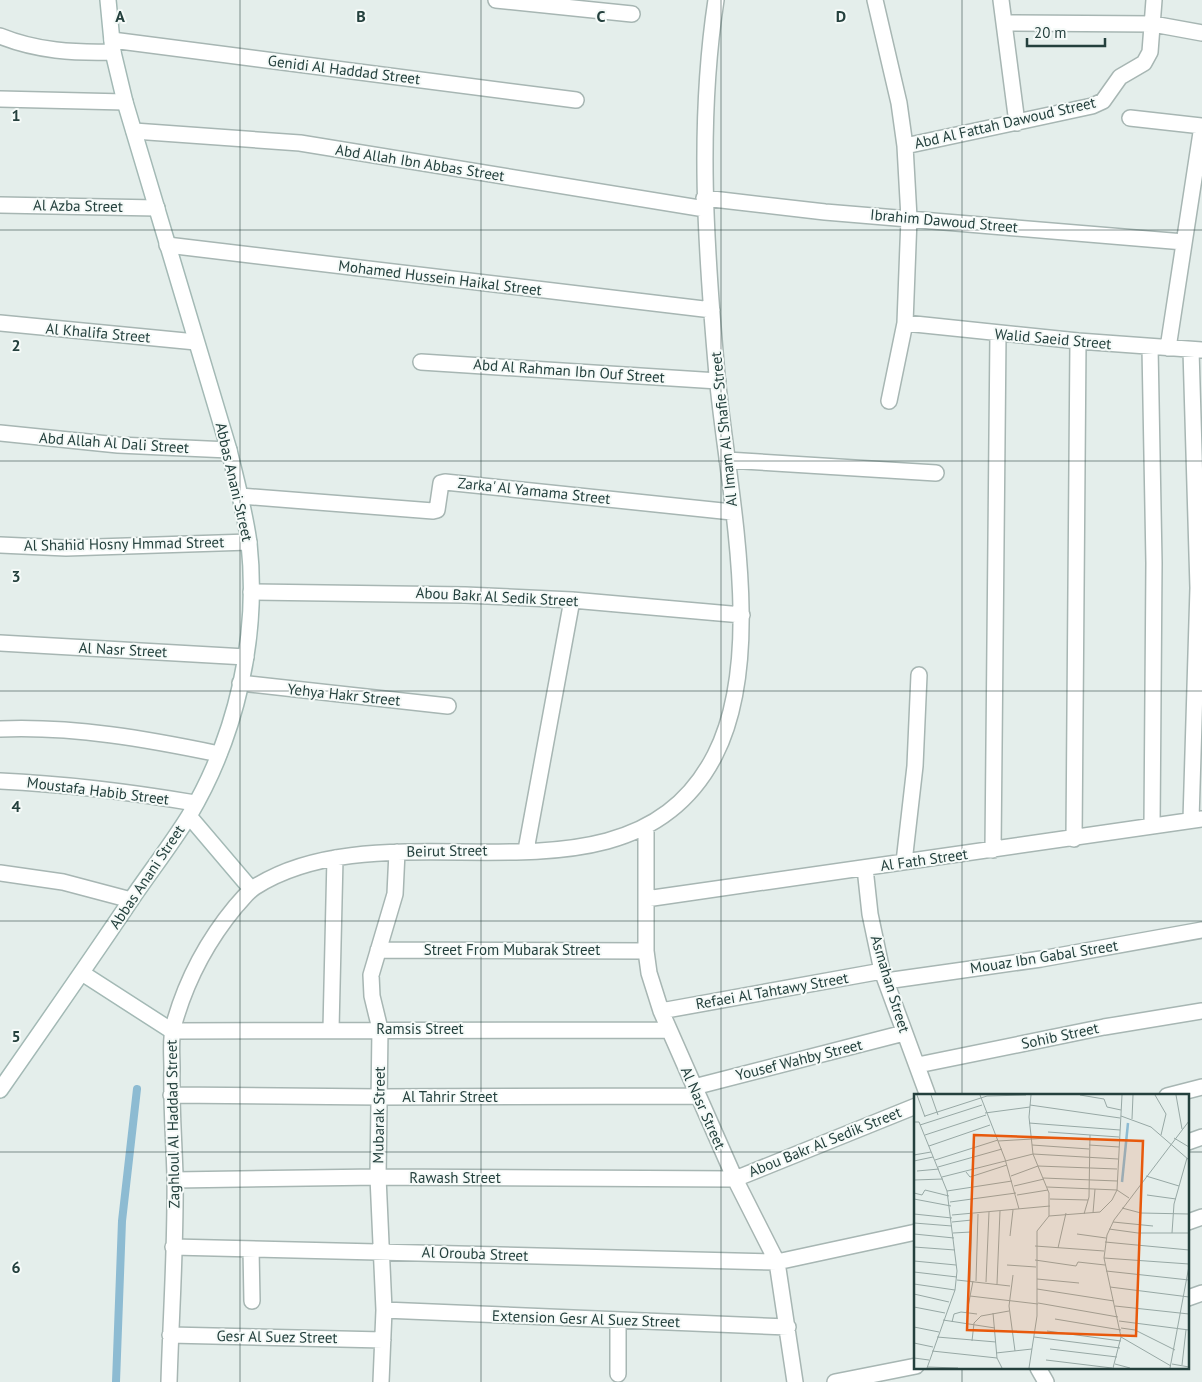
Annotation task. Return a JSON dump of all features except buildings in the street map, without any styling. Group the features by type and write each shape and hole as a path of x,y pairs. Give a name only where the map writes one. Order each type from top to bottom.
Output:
{"street":[{"name":"Abbas Anani Street","path":"0,1090 192,810 219,754 235,706 246,657 251,592 249,542 240,496 125,102 112,46 108,0"},
{"path":"496,0 632,14"},
{"name":"Al Imam Al Shafie Street","path":"646,826 674,807 697,783 715,755 729,718 737,679 742,615 718,381 705,203 706,80 716,0"},
{"path":"875,0 892,69 905,146 910,218 905,323 889,401"},
{"path":"1001,0 1017,123"},
{"name":"Abd Al Fattah Dawoud Street","path":"905,146 1092,106 1103,101 1120,76 1144,63 1150,52 1154,0"},
{"path":"1004,23 1153,24 1202,33"},
{"name":"Genidi Al Haddad Street","path":"0,36 46,50 80,53 112,46 576,100"},
{"path":"0,99 125,102"},
{"path":"1130,118 1202,126 1168,348"},
{"name":"Abd Allah Ibn Abbas Street","path":"134,131 300,143 705,203"},
{"name":"Ibrahim Dawoud Street","path":"705,203 910,218 1184,242"},
{"name":"Al Azba Street","path":"0,205 157,208"},
{"name":"Mohamed Hussein Haikal Street","path":"167,245 712,310"},
{"name":"Al Khalifa Street","path":"0,323 196,342"},
{"name":"Walid Saeid Street","path":"905,323 998,334 1197,350"},
{"path":"992,850 998,334"},
{"path":"1074,839 1078,341"},
{"path":"1150,347 1154,563 1152,826"},
{"path":"1196,819 1199,692 1197,350"},
{"name":"Abd Al Rahman Ibn Ouf Street","path":"421,362 718,381"},
{"name":"Abd Allah Al Dali Street","path":"0,433 118,445 228,450"},
{"path":"727,460 936,473"},
{"name":"Zarka' Al Yamama Street","path":"240,496 433,511 437,510 439,506 441,482 445,482 732,512"},
{"name":"Al Shahid Hosny Hmmad Street","path":"0,545 66,548 249,542"},
{"name":"Abou Bakr Al Sedik Street","path":"251,592 456,594 572,600 742,615"},
{"path":"526,850 572,600"},
{"name":"Al Nasr Street","path":"0,643 246,657"},
{"path":"904,862 915,766 919,675"},
{"name":"Yehya Hakr Street","path":"240,683 448,706"},
{"path":"0,729 63,730 115,735 219,754"},
{"name":"Moustafa Habib Street","path":"0,781 50,783 122,791 192,810"},
{"path":"192,810 251,889"},
{"name":"Al Fath Street","path":"646,899 1074,839 1196,819"},
{"name":"Al Nasr Street","path":"646,826 646,951 649,973 661,1012 734,1179 777,1262 796,1382"},
{"name":"Beirut Street","path":"251,889 288,871 335,858 369,852 567,850 608,842 646,826"},
{"name":"Mubarak Street","path":"381,1382 384,1310 378,1177 380,1029 372,996 371,975 391,915 395,894 398,852"},
{"path":"331,1030 335,858"},
{"name":"Asmahan Street","path":"865,868 870,914 884,976 927,1094"},
{"path":"0,873 63,882 131,900"},
{"name":"Zaghloul Al Haddad Street","path":"169,1382 175,1180 172,1031 185,990 203,954 225,920 251,889"},
{"name":"Mouaz Ibn Gabal Street","path":"884,976 1041,959 1202,930"},
{"name":"Street From Mubarak Street","path":"378,950 646,951"},
{"path":"82,973 172,1031"},
{"name":"Refaei Al Tahtawy Street","path":"661,1012 884,976"},
{"name":"Sohib Street","path":"918,1065 1104,1027 1202,1010"},
{"name":"Ramsis Street","path":"172,1031 380,1029 669,1030"},
{"name":"Yousef Wahby Street","path":"696,1091 904,1033"},
{"path":"1174,1094 1202,1086"},
{"name":"Al Tahrir Street","path":"172,1095 379,1097 696,1091"},
{"name":"Abou Bakr Al Sedik Street","path":"734,1179 914,1107"},
{"path":"1190,1141 1202,1137"},
{"name":"Rawash Street","path":"175,1180 378,1177 734,1179"},
{"path":"1190,1221 1202,1217"},
{"name":"Al Orouba Street","path":"173,1247 777,1262 914,1232"},
{"path":"252,1249 252,1301"},
{"path":"1190,1297 1202,1293"},
{"name":"Extension Gesr Al Suez Street","path":"384,1310 788,1327"},
{"path":"618,1320 618,1374"},
{"name":"Gesr Al Suez Street","path":"170,1335 383,1340"},
{"path":"835,1382 914,1366"},
{"path":"1039,1370 1046,1382"}],"waterway":[{"path":"116,1382 122,1221 137,1089"}]}
